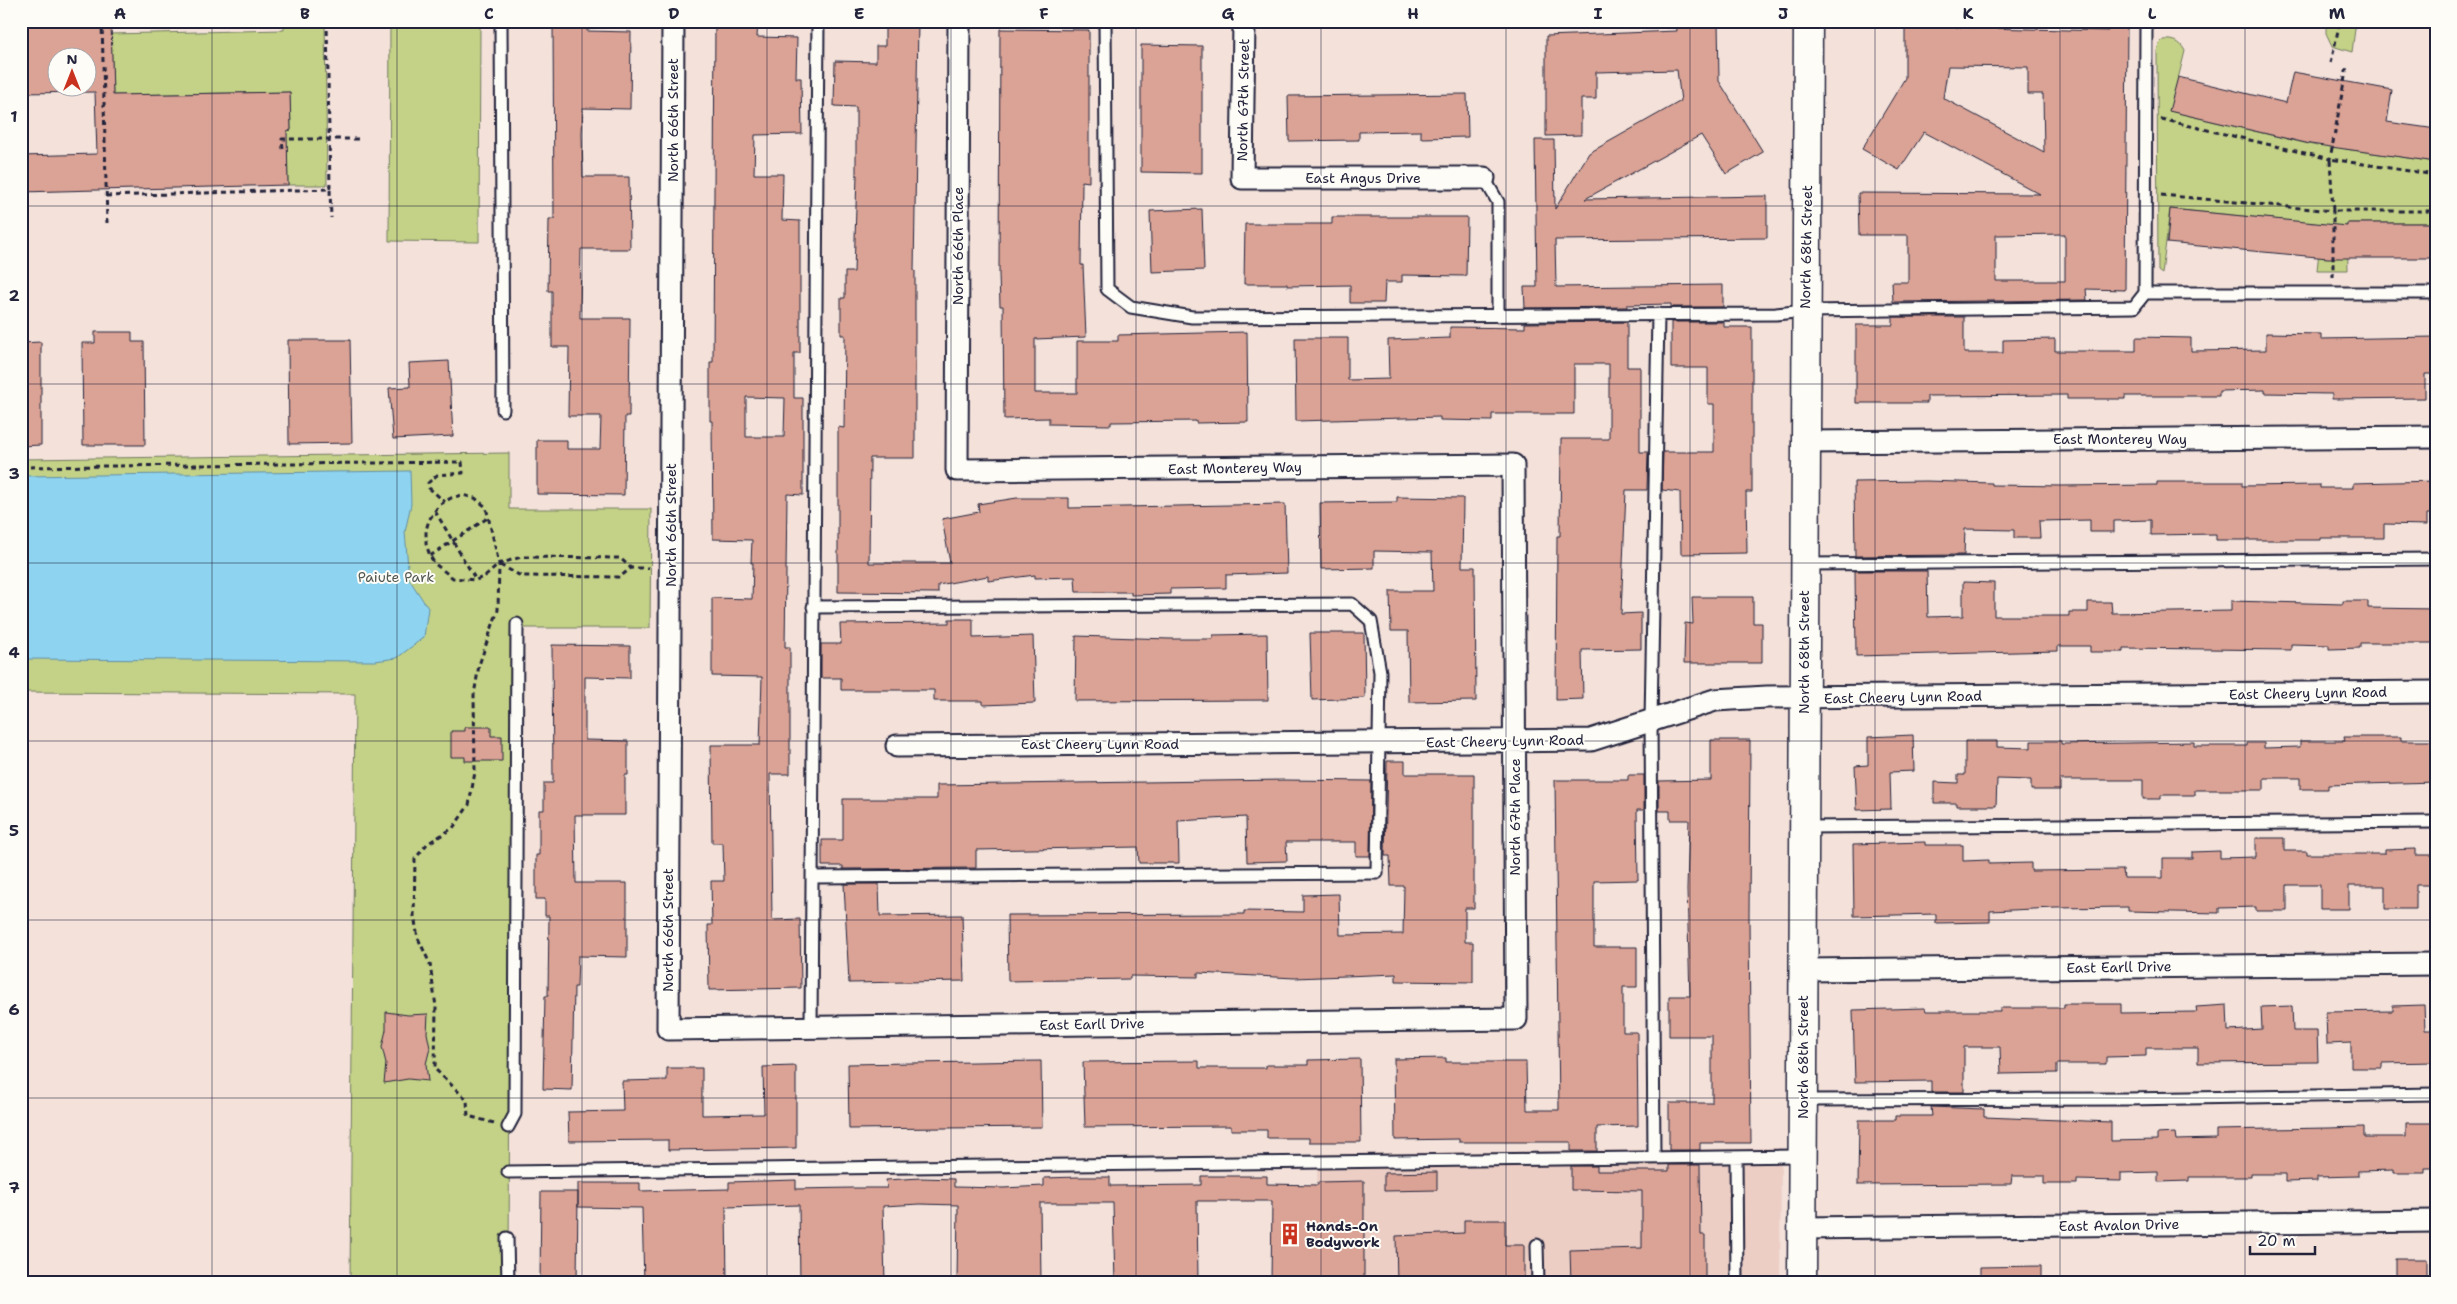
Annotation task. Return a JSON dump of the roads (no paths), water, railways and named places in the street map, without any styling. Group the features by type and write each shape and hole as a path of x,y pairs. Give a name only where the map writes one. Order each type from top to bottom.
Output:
{"main road":[{"name":"North 68th Street","path":"1802,1283 1804,442 1808,21"}],"street":[{"name":"North 66th Street","path":"668,1029 673,21"},
{"name":"North 66th Place","path":"957,470 959,21"},
{"name":"North 67th Street","path":"1242,178 1244,21"},
{"name":"East Angus Drive","path":"1242,178 1484,178"},
{"name":"East Monterey Way","path":"1804,442 2436,437"},
{"name":"East Monterey Way","path":"957,470 1513,465"},
{"name":"North 67th Place","path":"1513,465 1516,1019"},
{"name":"East Cheery Lynn Road","path":"897,746 1592,740 1715,700 2436,692"},
{"name":"East Earll Drive","path":"1803,970 2436,964"},
{"name":"East Earll Drive","path":"668,1029 1516,1019"},
{"name":"East Avalon Drive","path":"1802,1228 2436,1221"}],"lane":[{"path":"500,21 503,410"},
{"path":"811,1027 818,21"},
{"path":"1105,21 1107,289 1131,307 1192,317 1776,314 1805,311 2134,307 2145,293 2146,21"},
{"path":"1484,178 1498,202 1498,316"},
{"path":"2145,293 2436,293"},
{"path":"1654,1158 1651,721 1658,314"},
{"path":"1804,564 2436,559"},
{"path":"812,877 1377,873 1380,672 1371,621 1352,604 813,607"},
{"path":"508,1127 515,1114 517,624"},
{"path":"1804,827 2436,822"},
{"path":"1802,1100 2127,1099 2436,1094"},
{"path":"508,1172 1802,1156"},
{"path":"1736,1157 1738,1283"},
{"path":"507,1238 508,1283"},
{"path":"1537,1245 1538,1283"}],"water":[{"path":"410,471 411,504 405,532 409,579 428,608 424,637 397,658 375,661 21,659 21,476"}],"place":[{"name":"Hands-On Bodywork","path":"1290,1234"}],"park label":[{"name":"Paiute Park","path":"396,577"}]}
